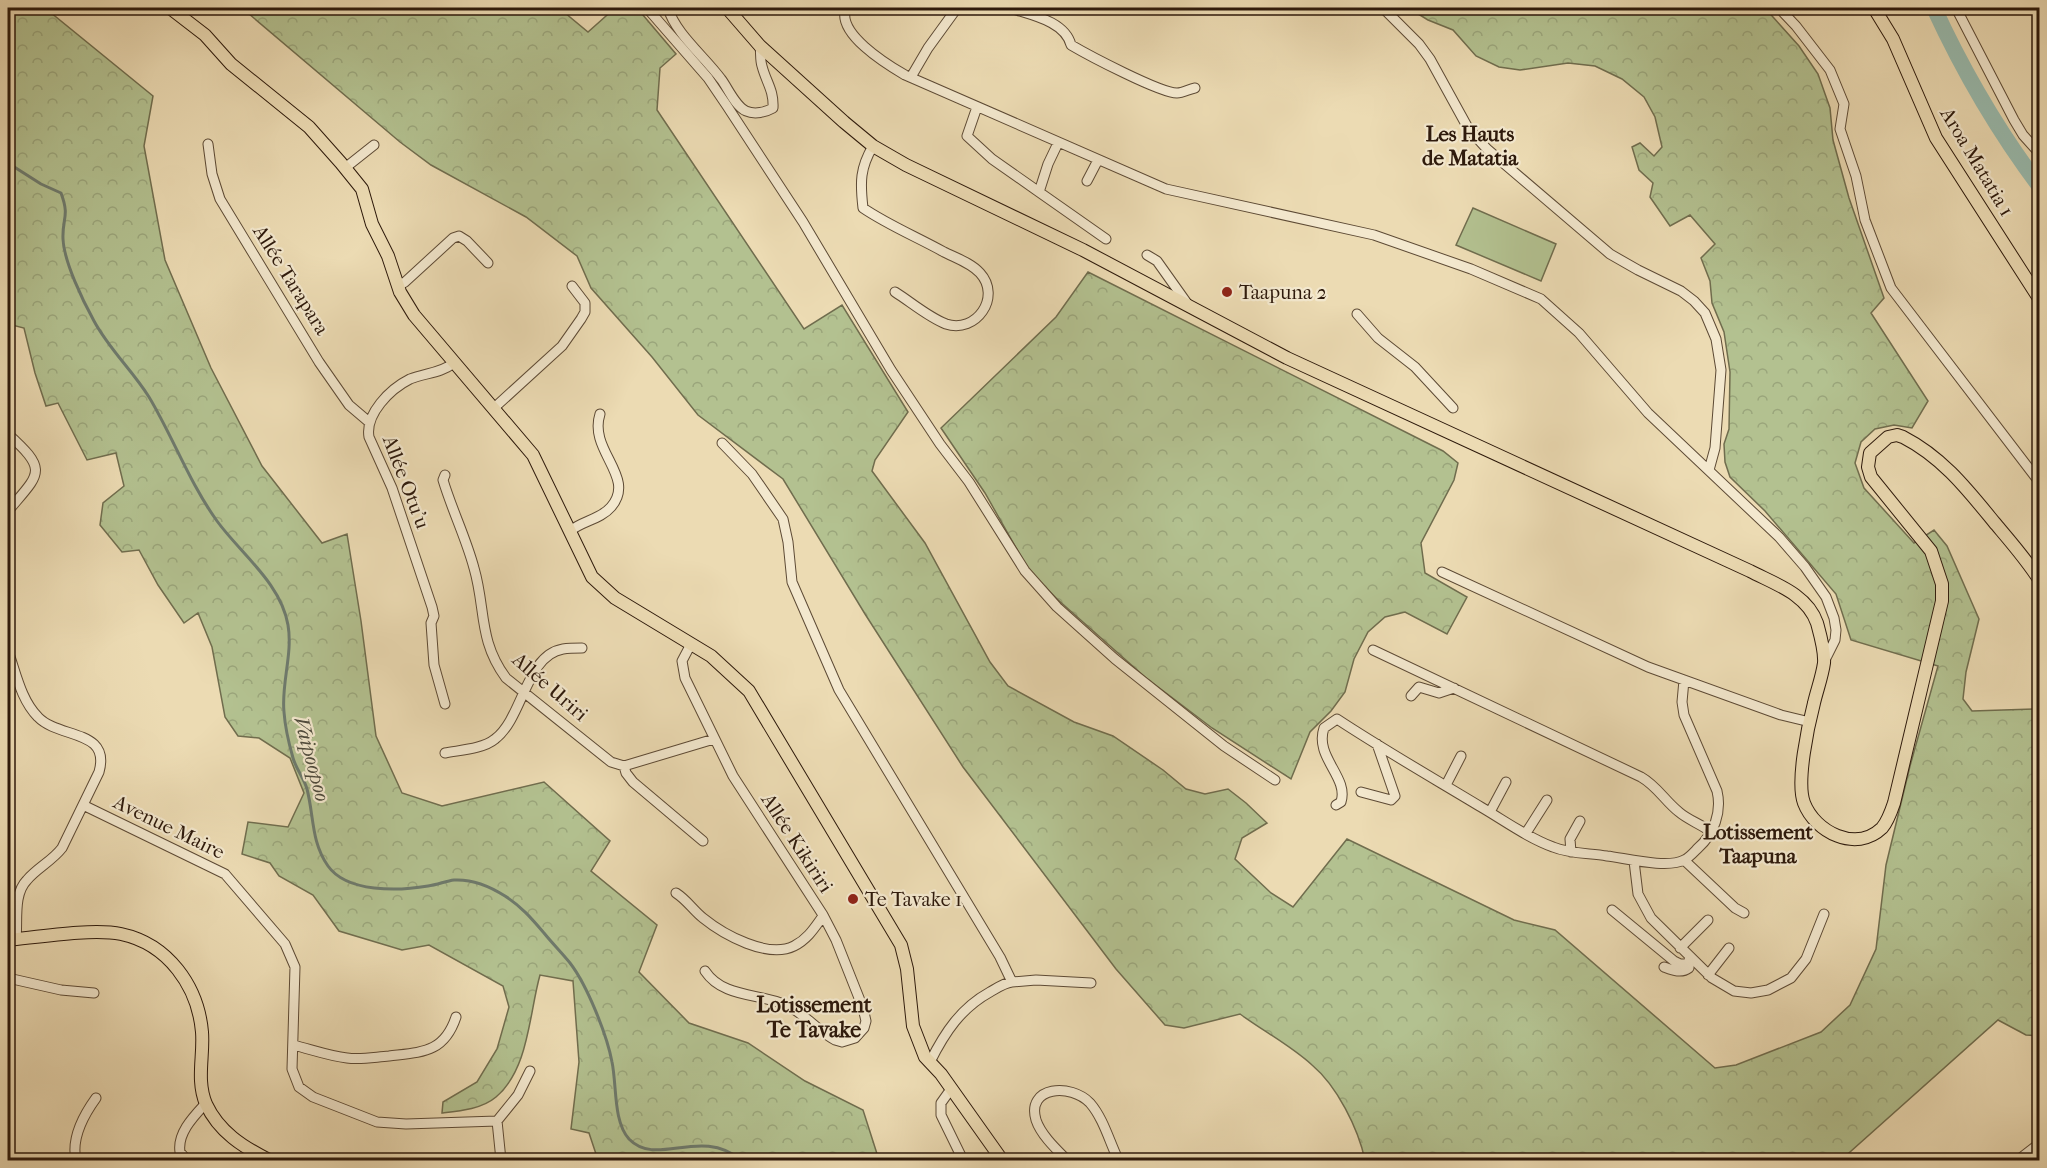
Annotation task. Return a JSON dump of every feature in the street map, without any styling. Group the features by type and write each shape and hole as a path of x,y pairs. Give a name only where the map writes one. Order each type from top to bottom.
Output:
{"main road":[{"path":"170,8 205,34 231,64 309,128 362,189 372,224 388,256 398,286 414,315 533,455 592,577 642,616 711,656 750,691 901,945 907,969 913,1026 925,1057 951,1089 1002,1161"},
{"path":"727,8 760,46 873,146 906,165 1091,254 1287,358 1788,590 1806,605 1816,620 1824,662 1810,722 1801,779 1803,799 1808,811 1824,829 1838,836 1856,838 1875,833 1887,822 1894,803 1938,622 1942,592 1939,573 1931,551 1870,477 1868,467 1870,453 1888,437 1903,437 1925,450 1949,469 2015,547 2040,581"},
{"name":"Aroa Matatia 1","path":"1874,8 1893,39 1936,138 2040,300"},
{"path":"12,940 94,933 121,934 152,945 176,965 190,986 197,1006 202,1033 201,1088 206,1104 216,1121 232,1139 269,1161"}],"street":[{"path":"647,8 708,78 728,106 813,238 891,370 940,444 969,482 1025,571 1057,607 1115,659 1224,746 1275,780"},
{"path":"846,8 844,20 847,28 871,52 911,77 1159,186 1180,194 1338,226 1380,237 1472,269 1532,294 1546,303 1569,323 1648,413 1779,537 1826,597 1832,609 1836,630 1835,640 1824,662"},
{"path":"911,77 937,33 957,8"},
{"path":"1010,8 1059,27 1070,38 1071,45 1155,86 1178,93 1195,88"},
{"path":"1383,8 1419,44 1430,59 1468,128 1486,149 1610,254 1681,291 1705,313 1716,339 1721,370 1715,448 1709,470"},
{"path":"1779,8 1830,70 1844,104 1840,129 1856,176 1865,220 1891,288 2040,483"},
{"path":"1956,8 2014,120 2023,135 2040,154"},
{"path":"659,21 669,11"},
{"path":"669,11 671,20 713,69 740,108 752,113 773,108 774,98 762,66 760,46"},
{"path":"976,107 967,136 992,159 1106,239"},
{"path":"1039,192 1058,143"},
{"name":"Allée Tarapara","path":"208,144 212,174 220,199 319,362 349,405 369,422"},
{"path":"345,168 374,145"},
{"path":"873,146 861,171 862,208 969,264 984,279 988,296 978,318 963,323 947,324 895,292"},
{"path":"1087,181 1098,160"},
{"path":"398,286 453,238 459,236 467,240 488,263"},
{"path":"1147,255 1157,261 1189,306"},
{"path":"494,408 562,346 581,319 585,312 585,303 572,286"},
{"path":"1357,314 1378,338 1415,367 1453,408"},
{"name":"Allée Otu'u","path":"445,704 434,665 432,607 392,488 369,437 369,422 379,405 400,385 412,379 444,371 454,363"},
{"path":"570,531 609,510 618,494 618,479 597,435 600,414"},
{"path":"8,434 28,452 33,459 36,472 31,483 8,511"},
{"path":"722,443 752,474 783,519 792,582 834,681 1000,957 1012,982"},
{"name":"Allée Uriri","path":"445,475 443,480 447,493 474,567 487,644 495,663 506,678 614,764 624,766 633,782 703,841"},
{"path":"1442,572 1575,634 1684,680 1781,715 1810,722"},
{"name":"Allée Kikiriri","path":"691,644 682,661 683,675 733,777 823,916 836,940 865,1012 864,1028 855,1038 842,1042 836,1040 788,1006 720,986 711,980 705,971"},
{"path":"445,753 474,747 496,739 513,719 535,671 552,653 562,649 582,648"},
{"path":"1373,650 1650,782 1679,813 1711,832"},
{"path":"8,651 23,695 37,717 44,723 86,738 98,747 101,766 62,848 22,886 12,940"},
{"path":"1336,805 1341,802 1342,789 1321,745 1324,728 1337,719 1490,812 1553,847 1570,852 1634,861 1684,860 1711,832 1718,814 1719,801 1717,790 1684,715 1684,680"},
{"path":"1411,696 1419,687 1439,693 1454,688"},
{"path":"624,766 714,739"},
{"path":"1361,792 1391,800 1395,796 1377,744"},
{"path":"1446,785 1461,756"},
{"path":"1490,812 1506,782"},
{"path":"1526,833 1547,800"},
{"name":"Avenue Maire","path":"83,805 225,874 285,944 294,960 296,981 292,1069 298,1086 313,1097 377,1122 406,1124 497,1121"},
{"path":"1570,852 1570,839 1580,821"},
{"path":"1684,860 1735,908 1744,913"},
{"path":"1634,861 1636,886 1645,909 1658,927 1680,948 1689,961 1726,988 1751,993 1768,990 1785,983 1800,969 1806,959 1824,914"},
{"path":"676,893 686,899 702,917 717,929 734,938 772,950 795,946 806,938 823,916"},
{"path":"1612,910 1674,961 1680,964 1689,961"},
{"path":"1680,948 1708,920"},
{"path":"1708,975 1730,948"},
{"path":"1664,967 1680,972 1689,968 1689,961"},
{"path":"8,978 61,990 94,993"},
{"path":"930,1062 948,1029 960,1014 981,997 1012,982 1036,980 1091,983"},
{"path":"293,1045 344,1058 357,1059 426,1052 441,1043 453,1027 456,1017"},
{"path":"501,1161 497,1121 518,1095 530,1071"},
{"path":"951,1089 941,1103 940,1115 963,1161"},
{"path":"1067,1161 1044,1134 1036,1122 1035,1114 1036,1106 1044,1095 1060,1089 1082,1096 1091,1104 1120,1161"},
{"path":"76,1161 74,1146 77,1135 85,1115 96,1098"},
{"path":"187,1161 180,1152 181,1137 206,1104"},
{"path":"2018,1161 2040,1143"}],"green space":[{"path":"8,8 45,8 153,96 144,146 165,260 211,368 262,466 322,543 347,534 376,736 402,793 442,806 544,782 610,841 591,871 657,925 639,972 689,1023 748,1043 805,1081 863,1110 879,1160 598,1160 589,1133 571,1129 579,1062 573,981 540,975 522,1056 507,1085 496,1097 484,1104 470,1109 442,1113 443,1102 477,1082 497,1049 509,1007 503,986 429,945 402,950 339,931 313,895 279,876 270,863 242,854 248,822 288,827 304,793 290,758 259,738 238,736 225,717 212,647 198,613 184,623 158,585 139,550 122,552 100,525 103,503 124,486 116,453 87,460 58,403 46,406 24,328 8,324"},
{"path":"242,8 559,8 588,32 615,8 637,8 676,54 660,68 657,110 804,329 842,305 908,412 875,460 872,471 925,543 990,662 1008,686 1074,722 1113,736 1163,770 1186,789 1205,794 1228,789 1267,823 1242,838 1235,859 1271,893 1293,907 1347,839 1514,920 1555,930 1715,1068 1736,1065 1821,1032 1850,1005 1876,949 1886,865 1910,766 1938,666 1851,640 1836,594 1765,511 1730,477 1725,462 1724,444 1729,429 1730,372 1724,332 1712,303 1710,281 1701,258 1715,244 1690,215 1670,226 1650,197 1653,183 1639,170 1632,147 1640,143 1654,156 1662,147 1655,117 1644,97 1622,79 1595,66 1568,63 1520,70 1499,67 1476,56 1453,30 1428,20 1410,9 1765,8 1799,46 1818,74 1830,108 1833,140 1849,198 1884,298 1871,313 1928,401 1912,428 1894,425 1875,429 1861,442 1855,463 1864,488 1914,543 1934,530 1947,546 1979,619 1966,672 1963,699 1972,711 2037,709 2040,736 2039,1036 2026,1035 1998,1020 1841,1160 1365,1160 1352,1121 1338,1096 1321,1074 1295,1051 1240,1014 1184,1028 1165,1025 1116,969 963,767 865,614 783,479 698,415 652,357 591,288 577,256 526,217 431,165 400,142"},
{"path":"1473,208 1556,244 1541,281 1456,245"},
{"path":"1088,272 1443,451 1458,463 1454,480 1421,543 1425,573 1467,597 1447,634 1405,612 1385,617 1368,632 1354,659 1345,692 1331,711 1310,732 1291,779 1212,728 1145,677 1057,599 1028,569 985,493 941,428 1056,317"}],"waterway":[{"path":"1934,8 1982,100 2040,187"},
{"name":"Vaipoopoo","path":"8,163 41,184 61,193 65,207 64,248 70,270 94,321 149,397 207,506 226,533 269,582 284,610 289,636 284,691 286,729 294,762 307,789 319,848 328,866 337,875 360,886 403,889 461,880 487,887 511,900 531,918 570,963 589,997 609,1051 614,1071 620,1123 629,1139 640,1147 653,1150 710,1146 726,1151 741,1160"}],"place":[{"name":"Taapuna 2","path":"1227,292"},
{"name":"Te Tavake 1","path":"853,899"}],"district":[{"name":"Les Hauts de Matatia","path":"1470,146"},
{"name":"Lotissement Taapuna","path":"1758,844"},
{"name":"Lotissement Te Tavake","path":"814,1018"}]}
